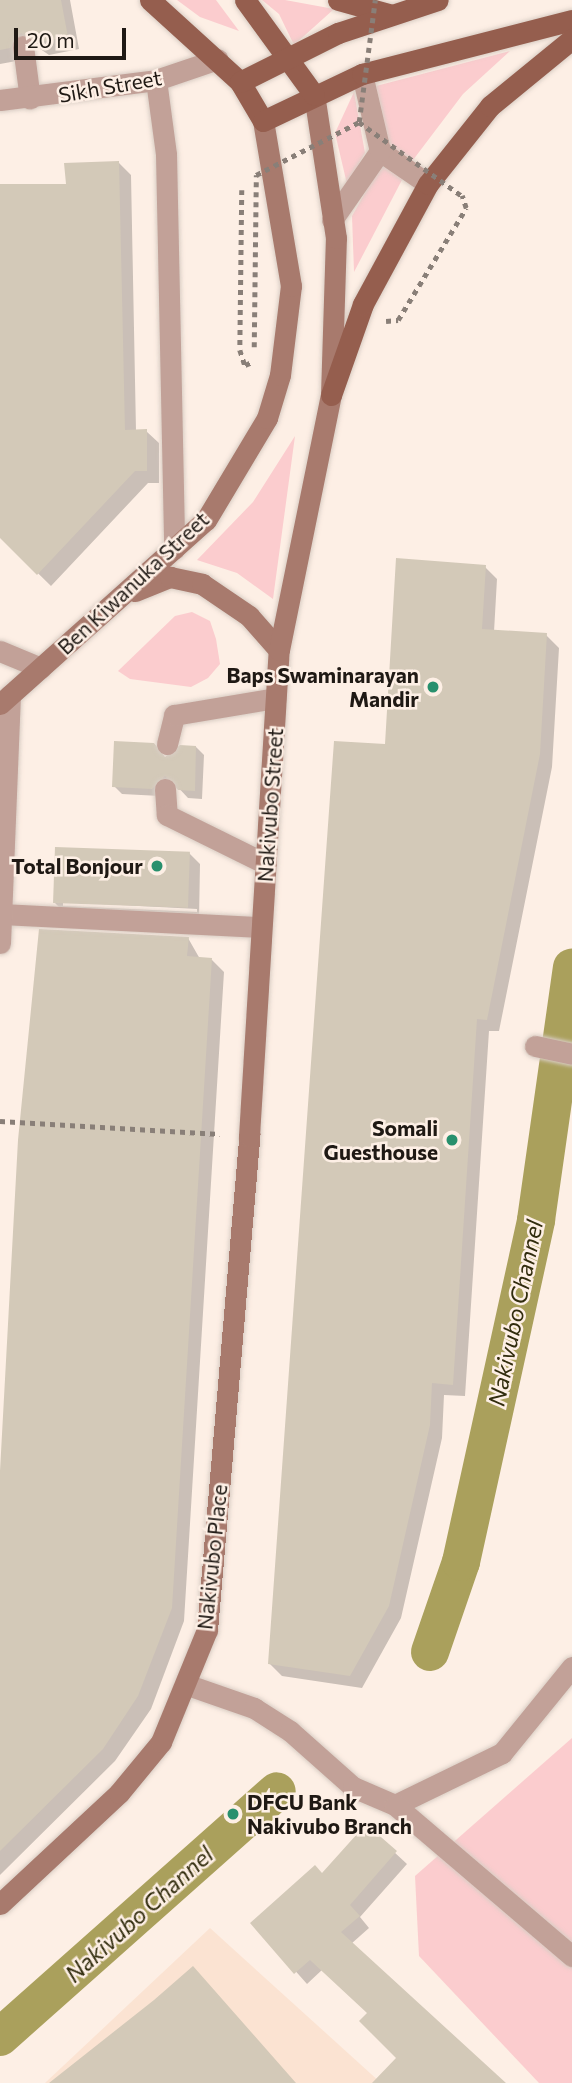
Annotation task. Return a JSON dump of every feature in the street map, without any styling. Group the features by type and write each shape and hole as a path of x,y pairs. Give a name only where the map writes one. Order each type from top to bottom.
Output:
{"main road":[{"path":"150,0 218,58 240,82 264,121 362,74 572,20"},
{"path":"245,0 289,56 314,95"},
{"path":"338,0 382,7 438,0"},
{"path":"240,82 382,7"},
{"path":"331,395 363,304 428,184 490,106 572,39"},
{"name":"Nakivubo Street","path":"249,1136 279,650 331,395 337,279 332,220 314,95"},
{"name":"Ben Kiwanuka Street","path":"5,700 206,520 267,418 280,375 291,286 281,209 264,121"},
{"path":"120,597 170,577 202,584 238,607 279,650"},
{"name":"Nakivubo Place","path":"0,1904 119,1793 161,1742 188,1685 207,1630 249,1136"}],"street":[{"path":"23,46 30,99"},
{"name":"Sikh Street","path":"0,100 30,99 156,80 218,58"},
{"path":"362,74 380,151 428,184"},
{"path":"156,80 166,154 174,549"},
{"path":"332,220 380,151"},
{"path":"0,651 41,668"},
{"path":"167,744 174,715 276,698"},
{"path":"0,943 5,700"},
{"path":"165,789 167,816 266,864"},
{"path":"2,914 261,927"},
{"path":"535,1046 572,1055"},
{"path":"395,1805 502,1753 572,1667"},
{"path":"188,1685 254,1708 290,1731 353,1787 395,1805 572,1956"}],"path":[{"path":"359,122 382,7"},
{"path":"359,122 462,196"},
{"path":"281,209 242,181 245,365 256,361 254,347 256,175 359,122"},
{"path":"0,1121 249,1136"}],"shaded area":[{"path":"177,0 216,0 239,31 200,17"},
{"path":"262,0 285,0 334,9 294,45 279,14"},
{"path":"510,51 463,94 413,160 386,144 376,86"},
{"path":"354,92 365,153 347,184 335,133"},
{"path":"383,161 404,176 354,272 352,216"},
{"path":"295,436 273,599 237,573 197,560 253,502"},
{"path":"192,612 210,621 216,639 220,664 208,678 191,687 130,679 118,671 175,616"},
{"path":"572,1738 572,2083 539,2083 419,1956 415,1876"},
{"path":"210,1928 381,2083 45,2083"}],"building":[{"path":"0,0 61,0 68,37 36,43 21,33 10,48 0,50"},
{"path":"119,161 125,430 147,429 147,471 135,471 37,575 0,538 0,184 66,184 64,163"},
{"path":"396,558 486,565 482,629 547,633 540,754 487,1020 477,1019 453,1385 432,1383 430,1425 389,1606 350,1676 268,1664 334,741 385,744"},
{"path":"114,741 154,743 165,757 180,745 196,746 195,791 178,790 165,776 152,789 112,787"},
{"path":"55,847 190,852 188,908 53,903"},
{"path":"39,929 189,937 187,956 212,958 172,1608 138,1696 103,1749 0,1851 0,1471 18,1140"},
{"path":"366,1824 397,1851 350,1905 360,1916 341,1932 506,2083 372,2083 396,2058 359,2021 367,2013 310,1960 294,1974 250,1923 315,1865 322,1873"},
{"path":"193,1966 296,2083 49,2083 154,2000"}],"waterway":[{"name":"Nakivubo Channel","path":"430,1652 461,1562 536,1220 572,968"},
{"name":"Nakivubo Channel","path":"0,2037 277,1791"}],"place":[{"name":"Baps Swaminarayan Mandir","path":"433,687"},
{"name":"Total Bonjour","path":"157,866"},
{"name":"Somali Guesthouse","path":"452,1140"},
{"name":"DFCU Bank Nakivubo Branch","path":"233,1814"}]}
